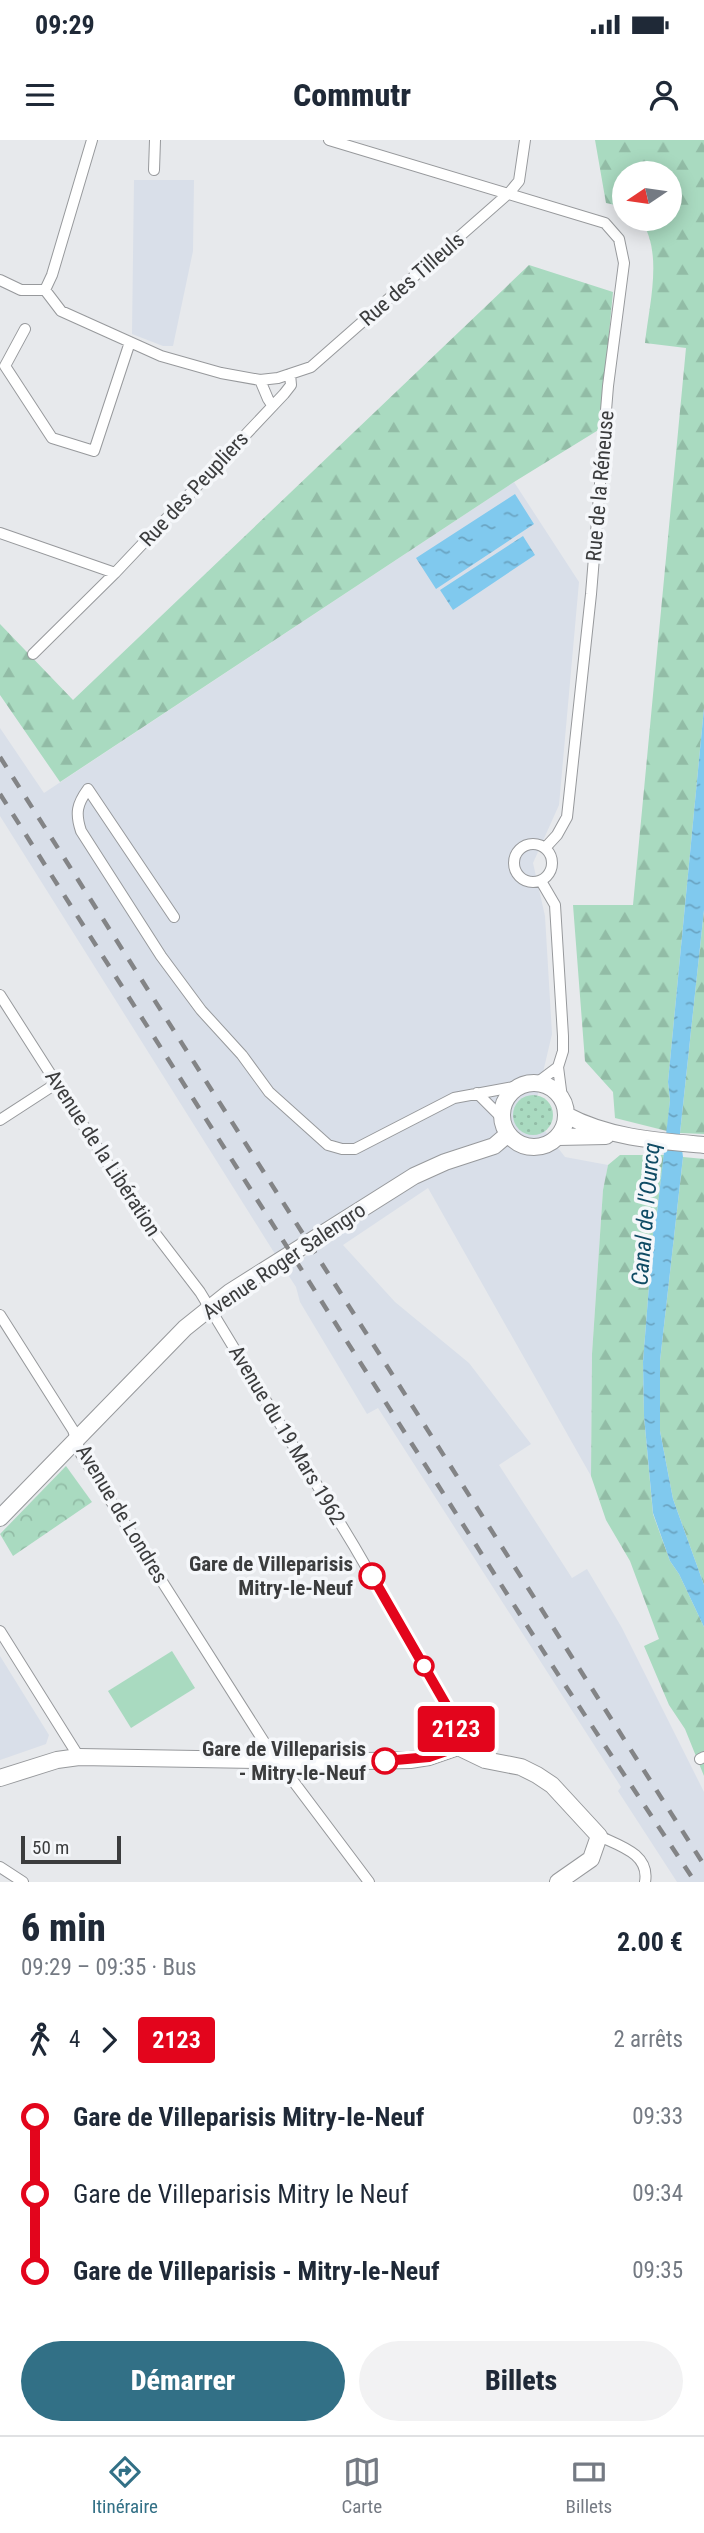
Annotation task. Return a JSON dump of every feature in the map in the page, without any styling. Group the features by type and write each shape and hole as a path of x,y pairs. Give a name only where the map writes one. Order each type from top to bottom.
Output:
{"street":[{"path":"0,280 21,290 45,290 52,275 92,140"},
{"path":"154,170 155,140"},
{"name":"Rue de la Réneuse","path":"330,140 605,223 619,239 624,263 608,386 567,817 557,835 545,848"},
{"name":"Rue des Tilleuls","path":"45,290 61,312 161,356 221,373 260,380 290,374 311,367 509,192 519,181 525,140"},
{"path":"25,329 5,366 52,438 94,451 130,342"},
{"name":"Rue des Peupliers","path":"33,654 115,573 272,405 291,384 290,374"},
{"path":"260,380 272,405"},
{"path":"0,533 115,573"},
{"path":"174,917 88,789 76,811 81,831 154,944 193,999 242,1055 269,1092 320,1139 336,1148 355,1149 454,1098 538,1082 558,1067"},
{"path":"535,844 550,853 553,866 547,878 541,881 530,883 520,878 514,868 519,850 524,846 535,844"},
{"path":"541,881 555,905 563,1036 563,1051 558,1067 566,1115 558,1137"},
{"name":"Avenue de la Libération","path":"0,995 138,1211 210,1308"},
{"path":"538,1082 556,1091 562,1098"},
{"path":"0,1119 57,1083"},
{"path":"502,1118 505,1100 519,1086"},
{"path":"477,1093 502,1118 508,1134 524,1145 543,1146 558,1137 626,1136"},
{"path":"566,1115 579,1122 626,1136 704,1145"},
{"name":"Avenue Roger Salengro","path":"0,1518 185,1328 210,1308 242,1284 414,1176 445,1162 494,1146 508,1134"},
{"name":"Avenue du 19 Mars 1962","path":"210,1308 437,1688 455,1722 458,1747"},
{"name":"Avenue de Londres","path":"0,1315 73,1430 81,1454 280,1763 369,1882"},
{"path":"0,1631 79,1756"},
{"path":"0,1778 79,1756 259,1760 280,1763 410,1760 458,1747 485,1760 521,1768 537,1775 552,1786 599,1836 634,1853 643,1863 647,1874 645,1882"},
{"path":"558,1882 592,1859 599,1836"},
{"path":"0,1867 23,1882"}],"shaded area":[{"path":"134,180 194,180 193,251 173,346 163,346 132,334"},
{"path":"514,482 579,582 559,805 533,863 545,916 552,1034 533,1115 565,1157 608,1165 603,1190 592,1354 591,1476 428,1188 343,1245 395,1302 469,1363 531,1444 499,1465 572,1578 587,1569 622,1628 704,1792 704,1882 677,1882 618,1791 621,1787 378,1408 367,1414 300,1302 296,1287 285,1270 336,1237 325,1223 275,1254 0,816 0,728 44,793"},
{"path":"0,1656 49,1735 46,1744 0,1760"}],"green space":[{"path":"595,140 704,140 704,708 668,1082 670,1100 667,1131 615,1118 613,1092 585,1061 573,905 633,905 686,348 645,343 653,279 651,247 646,231 682,231 682,161 612,161 612,204 606,203"},
{"path":"529,265 613,292 600,429 514,482 60,782 0,695 0,624 73,700"},
{"path":"704,910 704,1134 680,1133"},
{"path":"533,1095 541,1096 547,1101 552,1107 552,1123 547,1129 541,1134 533,1135 525,1134 519,1129 514,1123 513,1115 514,1107 519,1101 525,1096"},
{"path":"620,1155 664,1155 654,1222 643,1362 644,1416 653,1514 670,1561 704,1627 704,1776 685,1729 669,1705 644,1646 659,1639 630,1561 606,1520 591,1476 592,1354 603,1190 608,1165"},
{"path":"683,1157 704,1159 704,1585 673,1499 660,1431 660,1361"},
{"path":"66,1466 92,1502 13,1556 0,1534"},
{"path":"172,1651 195,1688 131,1728 108,1691"}],"water":[{"path":"515,494 534,524 436,589 416,558"},
{"path":"523,536 535,555 453,610 440,590"},
{"path":"704,708 704,910 680,1133 683,1157 660,1361 660,1431 673,1499 704,1585 704,1627 670,1561 653,1513 644,1416 643,1362 654,1222 670,1100 668,1082"}],"railway":[{"path":"0,757 704,1865"},
{"path":"0,794 559,1676 695,1882"}],"bus line":[{"name":"2123","path":"372,1576 452,1715 458,1747 429,1757 385,1761"}],"place":[{"name":"Gare de Villeparisis Mitry-le-Neuf","path":"372,1576"},
{"name":"Gare de Villeparisis - Mitry-le-Neuf","path":"385,1761"}],"water label":[{"name":"Canal de l'Ourcq","path":"646,1214"}]}
